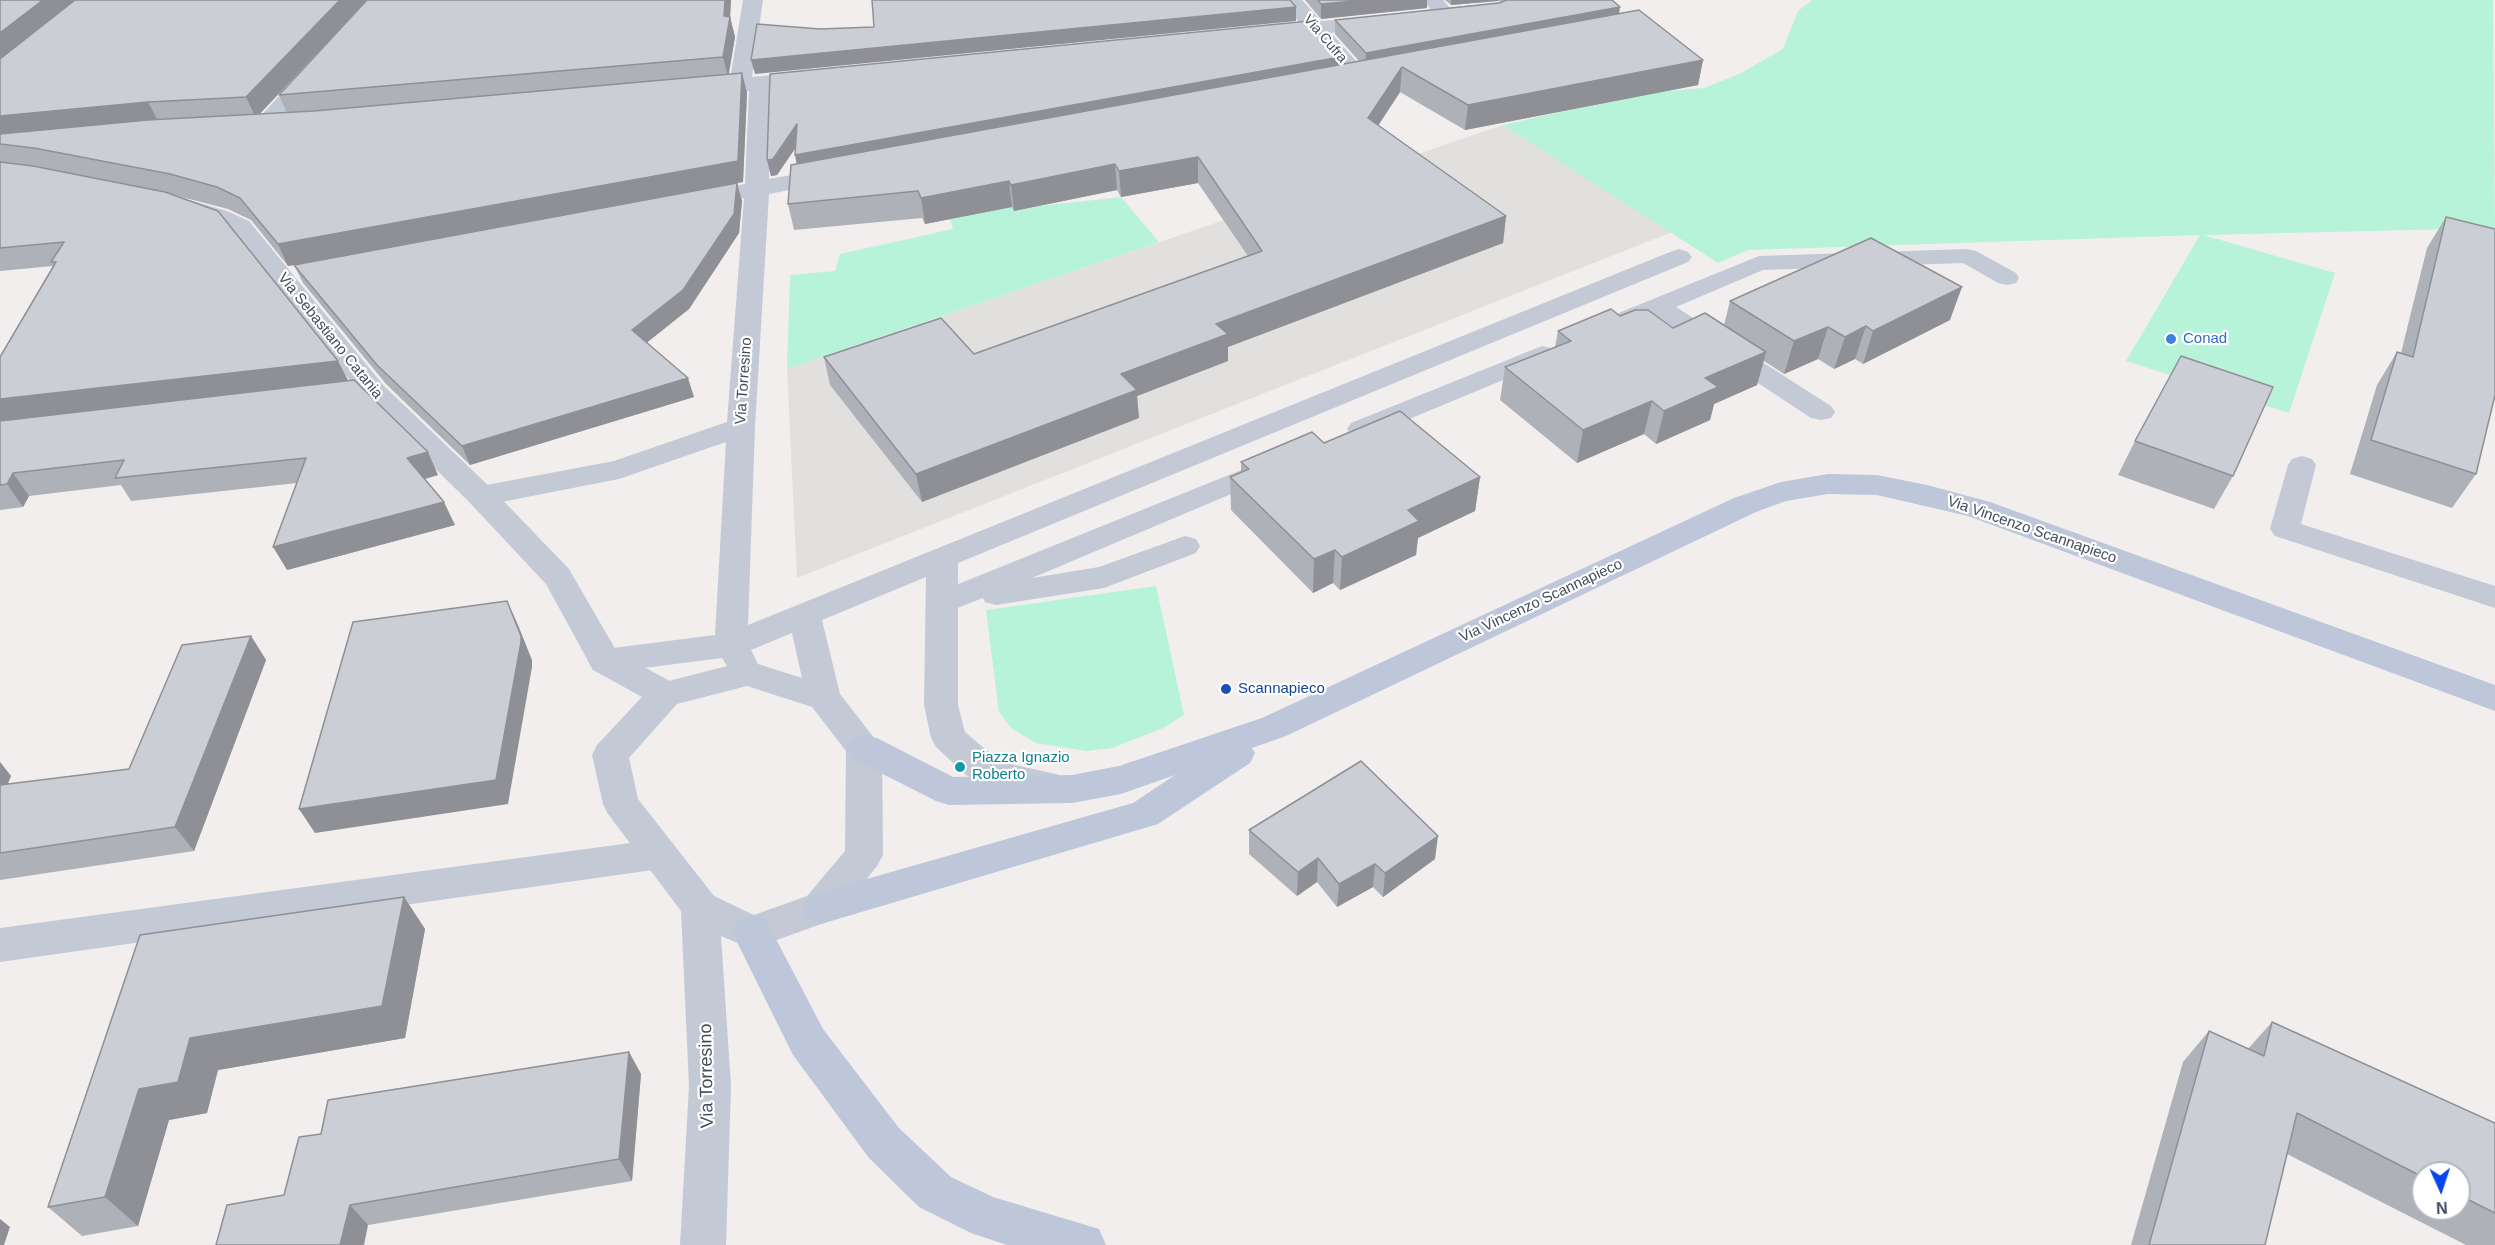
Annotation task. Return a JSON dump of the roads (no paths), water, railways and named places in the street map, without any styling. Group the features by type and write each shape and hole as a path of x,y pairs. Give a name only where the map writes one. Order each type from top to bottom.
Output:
{"main road":[{"name":"Via Vincenzo Scannapieco","path":"1274,727 1745,505 1781,492 1828,483 1877,485 1979,509 2495,698"},
{"path":"864,748 949,791 1072,789 1121,780 1274,727"},
{"path":"821,908 1145,814 1274,727"},
{"path":"752,932 808,1042 884,1143 935,1192 987,1217 1083,1245"}],"street":[{"name":"Via Torresino","path":"740,659 741,427 757,189 750,84 753,0"},
{"name":"Via Cufra","path":"1291,0 1359,78"},
{"path":"1257,34 1398,20"},
{"path":"264,126 326,59"},
{"path":"1336,82 1382,73"},
{"path":"680,90 831,76"},
{"path":"240,128 299,124"},
{"path":"676,204 850,172"},
{"name":"Via Sebastiano Catania","path":"158,201 218,216 240,226 294,275 374,392 481,496 558,577 605,662"},
{"path":"805,616 824,698 864,748 864,855 821,908 752,932 700,907 621,804 610,755 665,694 740,659 805,616 1679,257"},
{"path":"339,396 374,392"},
{"path":"481,496 619,469 741,427"},
{"path":"942,558 941,705 949,738 979,765 998,775 1023,782 1072,789"},
{"path":"605,662 740,659 824,698"},
{"path":"605,662 665,694"},
{"path":"0,945 660,854"},
{"name":"Via Torresino","path":"700,907 710,1086 703,1245"}],"lane":[{"path":"1343,437 1759,263 1966,256 2007,278"},
{"path":"1658,306 1821,412"},
{"path":"942,603 1299,456"},
{"path":"2302,465 2285,529 2495,597"},
{"path":"942,603 1104,577 1185,546"}],"place":[{"name":"Conad","path":"2171,339"},
{"name":"Scannapieco","path":"1226,689"},
{"name":"Piazza Ignazio Roberto","path":"960,767"}]}
